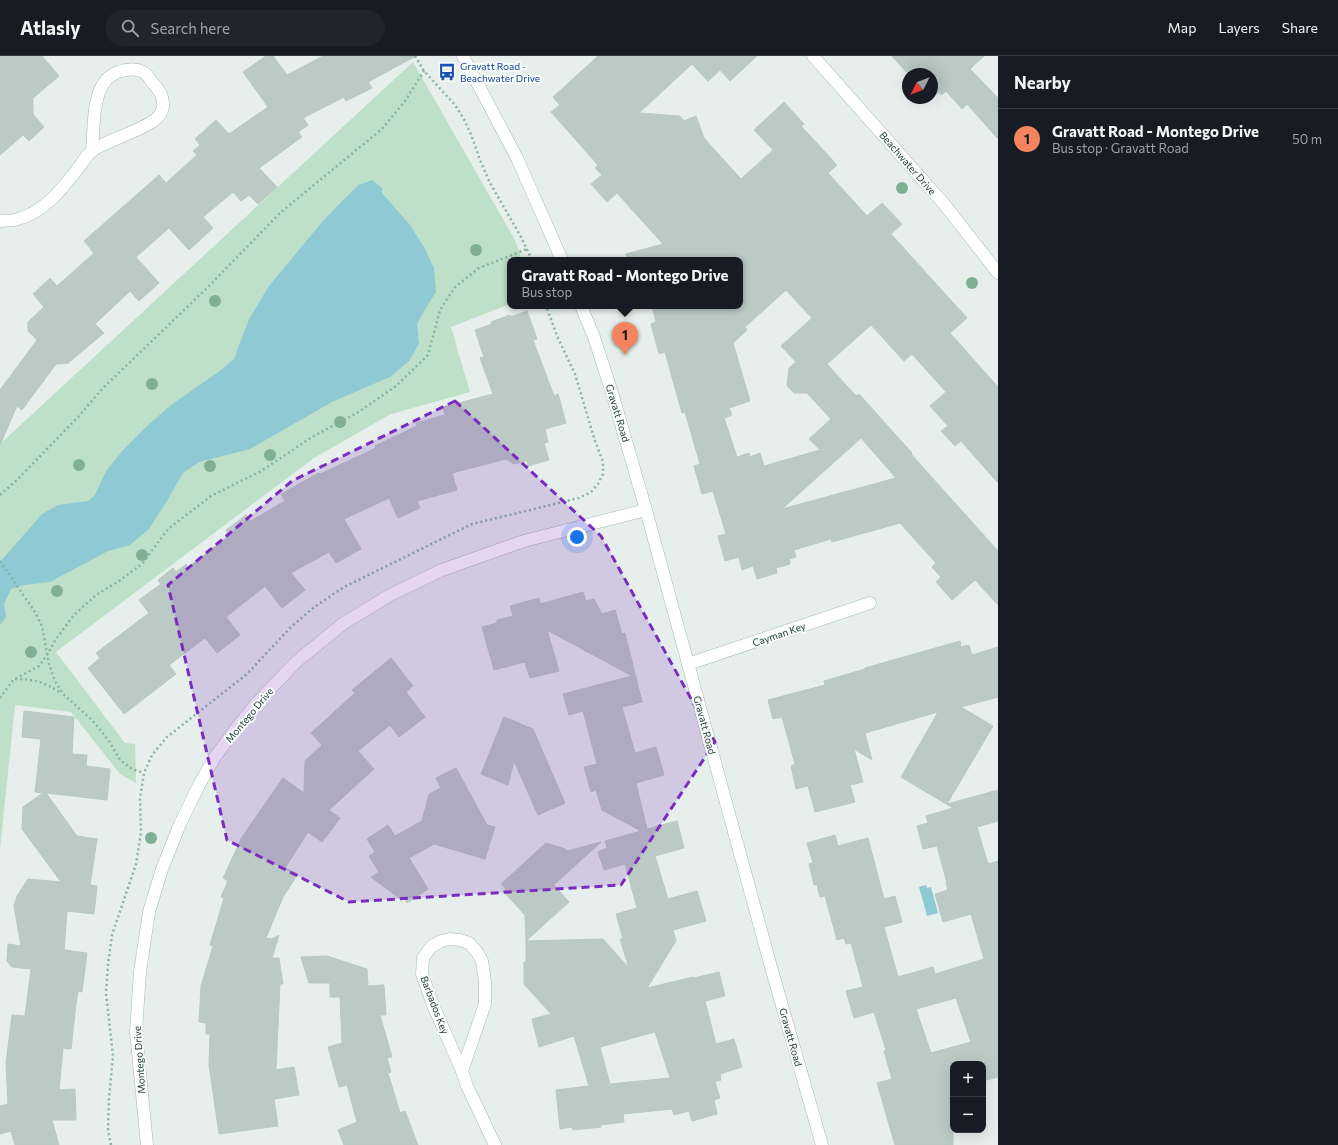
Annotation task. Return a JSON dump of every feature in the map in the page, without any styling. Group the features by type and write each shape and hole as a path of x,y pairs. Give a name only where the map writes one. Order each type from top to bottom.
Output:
{"street":[{"path":"463,56 517,158 561,257"},
{"name":"Beachwater Drive","path":"813,56 944,204 998,273"},
{"path":"0,221 17,219 31,214 49,202 63,188 92,151 123,135 143,127 156,119 161,113 163,97 146,74 135,69 126,69 111,75 106,80 100,89 96,104 92,151"},
{"name":"Gravatt Road","path":"582,309 594,337 613,396 646,510 819,1144"},
{"name":"Montego Drive","path":"147,1145 136,1032 140,972 149,912 162,869 180,824 199,785 215,757 234,731 255,705 296,661 344,623 390,595 442,570 524,541 646,510"},
{"name":"Cayman Key","path":"688,664 870,603"},
{"name":"Barbados Key","path":"462,1070 485,1004 485,981 482,961 477,952 469,944 460,940 450,939 441,941 431,947 423,958 422,974 433,1005 462,1070 467,1086 495,1145"}],"path":[{"path":"415,56 424,71 455,105 465,121 490,183 520,235 531,257"},
{"path":"0,495 18,479 79,416 102,389 207,288 281,212 382,129 406,101 424,71"},
{"path":"0,698 13,680 38,666 74,615 96,595 119,581 142,564 168,529 211,496 260,471 312,437 357,413 396,386 428,355 440,310 455,287 479,268 527,249"},
{"path":"111,1145 108,1130 113,1056 106,993 108,964 112,934 136,864 141,833 140,799 144,773 152,755 167,737 247,674 290,628 313,608 344,587 472,524 579,498 591,492 603,474 603,462 575,374 558,338 547,309"},
{"path":"0,561 35,612 42,626 49,664 55,681 63,694"},
{"path":"13,680 30,679 47,684 63,694 93,721 109,741 120,760 132,769 144,773"}],"highlighted area":[{"path":"455,401 601,536 715,742 621,885 349,902 227,840 168,585 292,481"}],"green space":[{"path":"413,62 515,240 521,257 507,257 507,305 451,327 470,392 391,414 314,458 56,652 125,743 135,744 136,783 120,774 71,712 15,705 0,849 0,444"}],"water":[{"path":"372,180 382,188 382,193 410,225 424,247 434,268 436,292 417,324 419,344 409,361 390,377 332,402 250,449 199,462 183,473 149,529 130,545 108,551 50,582 24,585 11,589 4,604 6,617 0,625 0,562 42,514 58,505 88,501 95,495 106,471 124,449 147,426 171,405 221,370 234,359 249,319 269,286 322,222 350,193 359,185"},
{"path":"926,885 927,888 931,887 938,913 927,916 919,887"}],"building":[{"path":"0,56 42,56 59,76 33,98 33,114 44,127 29,141 23,135 0,155"},
{"path":"266,56 273,56 287,75 323,56 416,56 368,82 372,88 346,101 344,97 303,118 308,125 298,132 302,137 259,168 277,187 258,204 249,195 241,201 233,192 203,217 213,228 189,250 169,228 136,257 159,283 139,301 130,291 95,324 104,333 68,363 56,364 22,410 17,406 0,445 0,390 37,340 28,331 28,322 44,307 33,294 50,278 57,286 94,253 84,241 159,175 166,183 197,155 193,151 200,145 195,139 216,120 229,134 268,107 243,72"},
{"path":"598,56 757,56 730,81 720,70 708,81 692,64 639,113 680,116 684,121 696,116 704,138 741,179 773,150 754,130 784,102 804,124 801,126 837,165 828,173 867,216 882,203 902,224 891,234 967,318 950,333 998,387 998,483 961,441 955,446 941,431 948,426 930,406 946,392 912,354 904,361 871,325 827,364 856,396 859,394 998,551 998,605 975,580 952,600 936,582 941,577 932,567 936,563 900,523 832,542 831,539 794,550 796,557 789,559 790,564 776,568 777,573 757,579 753,566 742,570 739,557 725,561 718,536 726,534 713,491 702,494 694,466 700,464 685,412 682,413 665,352 659,354 651,324 656,322 653,309 743,309 743,257 626,257 626,254 663,244 617,193 607,202 591,184 602,175 595,168 598,165 551,112 560,105 553,97","holes":["786,290 812,318 781,346 796,362 789,368 787,386 794,393 807,393 831,419 809,439 820,450 764,466 760,453 750,457 749,453 737,457 724,418 732,415 729,408 750,401 733,343 747,330 745,327","861,438 896,478 782,509"]},
{"path":"892,56 984,56 970,69 998,98 998,139 967,104 962,109 946,91 941,95 939,92 938,93 938,68 903,68"},
{"path":"527,311 537,339 533,340 554,396 558,394 566,423 545,429 548,442 544,443 549,460 528,466 527,461 514,464 506,459 452,473 457,490 417,501 420,508 398,518 389,498 344,519 361,549 336,563 329,552 291,573 305,590 282,608 265,586 226,617 240,635 217,653 205,638 169,665 176,674 124,714 88,668 100,658 96,653 149,613 139,600 161,584 158,580 173,568 176,572 186,564 188,567 230,536 226,530 246,515 251,521 285,501 281,494 319,473 320,474 376,448 375,446 417,426 416,423 445,415 443,407 493,394 480,358 484,357 475,330 510,315 510,317"},
{"path":"583,592 586,601 594,599 602,614 615,610 622,634 625,633 642,702 622,707 635,753 656,747 664,775 636,783 647,829 677,821 684,848 655,856 668,899 697,891 706,921 673,930 676,941 647,988 719,972 725,996 705,1001 716,1044 734,1039 742,1067 720,1074 721,1080 715,1082 720,1098 714,1100 717,1114 692,1121 689,1111 674,1115 672,1109 623,1114 624,1122 601,1125 601,1127 573,1130 572,1127 560,1129 556,1090 589,1086 574,1036 539,1047 532,1019 551,1014 524,984 526,941 603,939 629,968 620,939 623,939 616,914 637,908 625,864 604,870 598,852 607,848 605,841 641,831 602,810 596,790 591,792 584,767 597,764 583,711 569,715 563,694 632,676 547,630 559,671 530,678 525,662 494,670 482,627 497,623 497,620 513,616 510,606 539,598 540,604","holes":["655,1032 670,1078 610,1084 600,1047"]},
{"path":"960,641 961,647 969,645 972,655 998,647 998,697 961,707 993,726 947,804 998,790 998,821 977,827 988,864 998,861 998,1077 986,1080 986,1061 950,1061 950,1133 953,1133 953,1145 895,1145 877,1083 892,1079 884,1051 886,1050 874,1012 854,1018 846,991 863,987 851,943 846,944 844,938 837,940 825,896 820,897 817,885 814,885 809,864 813,863 807,843 835,835 838,846 868,838 884,899 895,896 902,922 884,927 898,977 933,967 935,974 984,959 971,914 943,922 935,894 948,890 937,846 923,849 917,826 928,823 926,816 953,808 901,777 938,712 865,733 872,760 854,749 863,782 850,785 855,802 815,812 808,786 796,789 791,766 795,764 782,717 773,719 768,700 825,685 824,681","holes":["956,998 971,1042 931,1053 916,1009"]},
{"path":"391,658 413,686 406,692 425,717 399,737 390,725 358,751 374,769 329,810 340,818 322,842 308,832 285,868 298,874 283,897 266,938 272,939 279,935 272,958 279,958 283,984 280,984 276,1070 294,1067 299,1095 274,1099 278,1126 219,1134 209,1065 210,1034 206,1034 206,1023 199,1022 201,986 213,946 210,945 224,898 221,897 228,881 223,878 242,837 283,778 304,793 305,761 322,745 311,733 355,693 352,690"},
{"path":"24,711 74,717 72,754 87,755 86,766 110,769 107,800 46,793 77,836 97,839 90,885 97,886 94,914 67,911 64,950 87,953 82,992 78,991 71,1049 63,1048 59,1090 75,1089 76,1120 52,1120 59,1145 15,1145 11,1131 0,1134 0,1106 8,1104 6,1063 12,1015 25,1016 31,969 12,967 7,961 8,944 21,946 14,906 17,896 28,879 61,882 22,829 23,807 43,793 35,792 41,739 22,737"},
{"path":"504,717 533,729 565,803 538,815 514,761 508,785 481,774"},
{"path":"456,768 487,825 495,827 485,859 434,844 409,858 428,889 407,903 403,896 399,898 371,877 379,872 369,856 375,852 367,839 388,825 395,836 422,821 429,794 441,788 436,778"},
{"path":"601,842 556,883 553,884 569,902 526,941 525,915 503,891 506,889 501,884 546,843 567,851"},
{"path":"327,956 367,969 368,986 384,985 386,1015 380,1015 392,1057 387,1058 391,1072 388,1073 400,1113 405,1111 418,1145 344,1145 338,1130 357,1122 347,1085 339,1087 328,1047 342,1043 340,997 330,997 330,983 309,983 301,957"}],"place":[{"name":"Gravatt Road - Beachwater Drive","path":"447,72"},
{"name":"Gravatt Road - Montego Drive","path":"625,355"}]}
